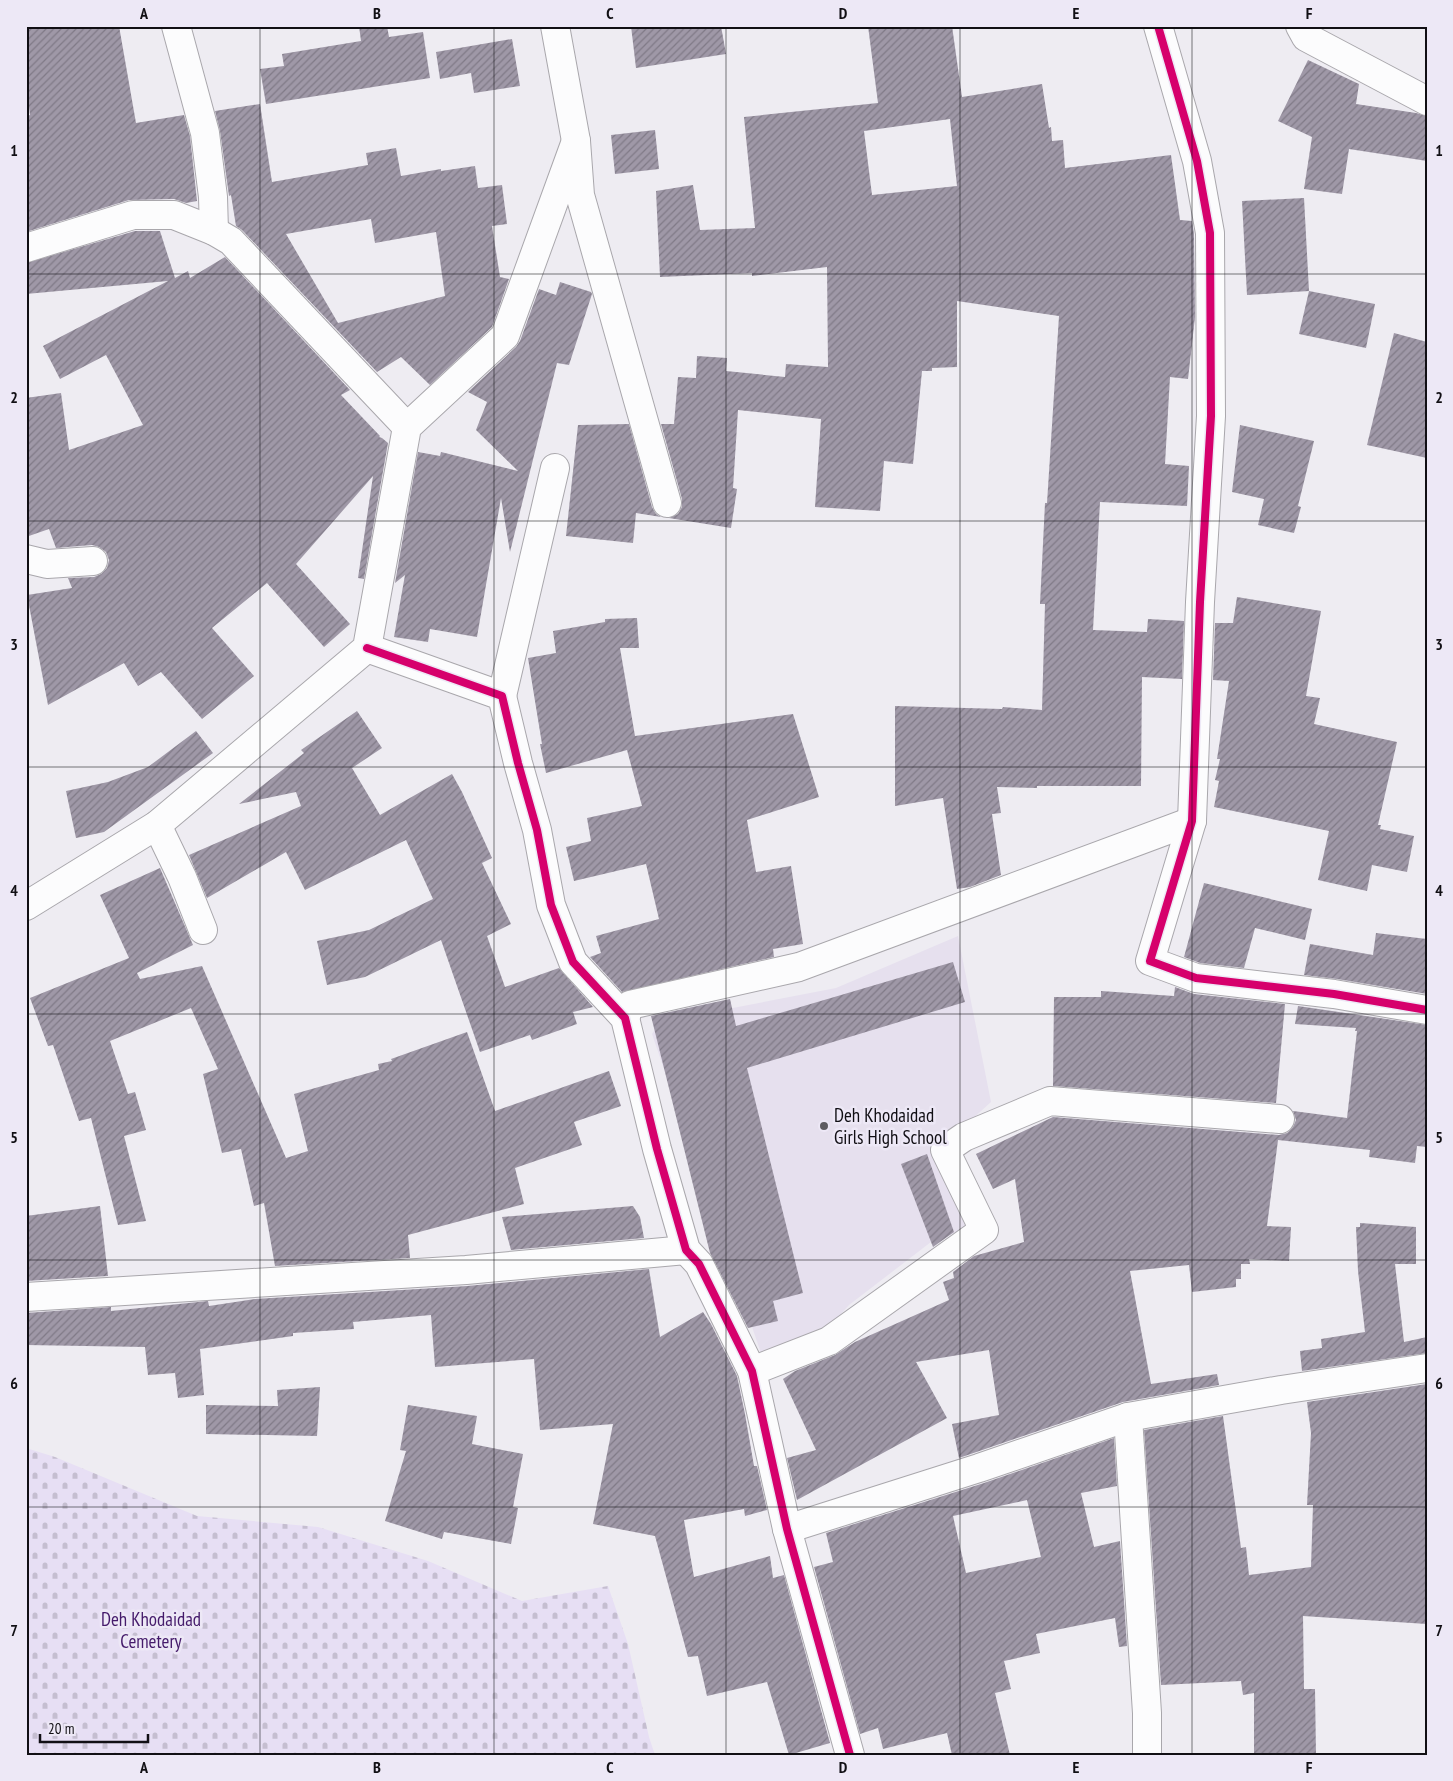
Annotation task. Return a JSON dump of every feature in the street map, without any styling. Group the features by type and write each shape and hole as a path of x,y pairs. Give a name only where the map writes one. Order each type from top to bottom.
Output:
{"street":[{"path":"176,26 205,133 213,197 214,231"},
{"path":"556,26 576,141 580,195 666,503"},
{"path":"1158,26 1197,161 1210,233 1211,416 1200,602 1192,821 1150,961 1196,978 1334,994 1427,1010"},
{"path":"1300,26 1306,37 1427,101"},
{"path":"26,906 157,825 367,648 407,427 505,336 576,141"},
{"path":"26,248 133,215 174,215 214,231 231,241 407,427"},
{"path":"555,468 502,696 537,830 550,905 572,962 625,1018 657,1149 686,1250 699,1264 752,1371 787,1529 850,1755"},
{"path":"26,559 47,564 93,561"},
{"path":"367,648 502,696"},
{"path":"625,1018 630,1005 799,967 1192,821"},
{"path":"157,825 182,877 203,930"},
{"path":"752,1371 829,1341 984,1230 945,1150 964,1137 1050,1101 1280,1119"},
{"path":"26,1297 466,1270 686,1250"},
{"path":"787,1529 979,1468 1128,1417 1281,1390 1427,1368"},
{"path":"1128,1417 1148,1755"}],"shaded area":[{"name":"Deh Khodaidad Girls High School","path":"958,936 991,1102 938,1150 968,1228 931,1242 849,1305 819,1338 764,1362 652,1034 660,1022 836,988"}],"green space":[{"name":"Deh Khodaidad Cemetery","path":"26,1448 55,1457 197,1516 318,1527 428,1561 522,1601 608,1586 628,1644 649,1737 655,1755 26,1755"}],"building":[{"path":"26,26 119,26 136,123 184,115 190,136 197,201 186,203 174,199 129,200 26,232 26,116 30,115 26,86"},
{"path":"359,26 387,26 389,37 423,32 430,78 266,104 260,69 284,66 282,54 361,41"},
{"path":"631,26 721,26 726,54 636,68"},
{"path":"868,26 952,26 962,97 1042,84 1052,141 1063,140 1065,168 1171,155 1180,220 1192,221 1194,234 1195,317 1188,379 1170,377 1165,464 1189,466 1187,506 1100,502 1093,630 1147,632 1148,619 1184,621 1182,679 1142,677 1141,786 997,787 1001,813 992,814 1001,875 970,887 957,889 943,798 895,806 895,706 1002,709 1003,707 1042,710 1045,604 1040,604 1045,503 1047,503 1059,316 957,301 957,367 932,368 932,371 922,371 913,464 884,461 880,511 815,507 821,419 738,410 733,488 737,489 731,528 669,518 678,514 682,507 682,499 661,424 674,424 678,377 696,378 697,356 727,358 726,371 785,377 786,364 828,367 827,267 752,276 752,273 660,277 656,191 693,185 700,230 755,228 744,117 878,103","holes":["950,119 957,186 872,195 864,131"]},
{"path":"512,39 520,86 474,93 471,73 440,79 436,52"},
{"path":"1308,60 1359,84 1356,104 1427,116 1427,161 1349,149 1342,194 1304,189 1312,137 1278,121"},
{"path":"260,104 272,182 368,165 366,153 396,148 401,176 441,169 441,171 475,166 478,188 502,185 507,224 492,226 500,277 509,279 492,327 430,385 401,357 377,372 242,230 236,226 215,111","holes":["371,219 375,243 436,232 445,296 338,323 286,234"]},
{"path":"655,130 659,169 615,174 611,135"},
{"path":"1304,198 1309,291 1247,295 1242,201"},
{"path":"135,231 160,231 175,278 188,271 190,278 225,257 350,390 341,395 379,437 388,443 364,579 358,578 373,476 296,564 350,624 324,647 267,583 212,628 254,676 202,719 161,672 138,686 124,663 48,705 27,595 72,588 68,578 94,577 101,574 107,568 109,560 106,552 92,545 56,548 49,529 26,537 26,398 61,393 69,450 143,425 106,355 60,379 43,346 168,281 26,294 26,263"},
{"path":"560,282 591,292 592,294 569,365 557,363 510,552 501,498 477,637 430,629 428,642 394,637 405,575 395,583 418,452 440,456 441,452 518,471 476,430 487,402 468,392 516,347 520,341 539,289 556,295"},
{"path":"1309,291 1375,304 1366,348 1299,334"},
{"path":"1394,333 1427,342 1427,458 1367,445"},
{"path":"629,424 652,507 656,514 661,517 636,513 633,543 566,536 578,425"},
{"path":"1240,425 1314,441 1298,506 1301,507 1294,533 1258,525 1264,499 1232,492"},
{"path":"1237,597 1321,611 1306,696 1320,698 1314,724 1397,742 1378,825 1381,825 1380,829 1414,836 1407,872 1372,865 1367,891 1318,880 1329,831 1214,807 1219,781 1215,780 1220,759 1217,759 1229,681 1213,680 1215,623 1233,623"},
{"path":"637,618 639,648 620,648 635,736 793,714 819,797 747,820 756,872 791,866 803,944 773,949 774,957 622,992 590,957 601,953 596,936 659,919 646,864 574,881 566,847 591,841 587,818 642,806 627,750 546,773 528,658 556,653 553,631 605,622 605,619"},
{"path":"357,711 382,748 352,768 380,815 452,774 492,858 482,863 511,924 487,936 505,987 559,968 593,1007 573,1012 577,1024 532,1040 530,1035 480,1052 441,940 365,977 327,985 317,941 369,930 433,899 406,840 305,890 286,852 207,898 189,855 301,806 296,792 239,804 304,753 301,750"},
{"path":"196,731 213,753 104,832 76,838 66,791 108,782 148,767"},
{"path":"160,868 193,945 137,973 140,979 202,966 286,1158 308,1151 294,1094 379,1070 378,1064 392,1061 391,1059 467,1032 495,1111 609,1071 621,1106 574,1122 582,1145 515,1168 524,1204 408,1235 410,1258 275,1266 264,1203 254,1206 241,1149 222,1153 203,1074 218,1069 191,1008 110,1041 128,1094 135,1092 146,1130 124,1136 146,1221 118,1225 91,1118 79,1121 53,1045 48,1046 30,998 129,958 100,895"},
{"path":"1204,883 1312,909 1305,940 1255,928 1244,968 1200,963 1184,957"},
{"path":"1376,933 1427,939 1427,994 1304,975 1310,944 1373,955"},
{"path":"953,962 965,1002 747,1068 803,1293 773,1301 778,1321 748,1328 710,1253 651,1016 730,999 736,1026"},
{"path":"1175,987 1194,994 1285,1004 1276,1103 1053,1086 1054,997 1101,997 1101,991 1174,996"},
{"path":"1298,1006 1427,1025 1427,1147 1417,1146 1415,1163 1369,1157 1370,1150 1278,1140 1267,1226 1291,1227 1289,1261 1249,1259 1250,1264 1241,1264 1241,1279 1236,1279 1236,1287 1192,1292 1189,1265 1130,1271 1151,1384 1217,1374 1219,1385 1123,1402 959,1458 952,1424 999,1415 989,1350 916,1362 947,1418 797,1500 787,1458 816,1450 783,1379 795,1371 835,1355 855,1342 949,1300 943,1282 954,1278 953,1272 974,1256 1024,1242 1015,1179 993,1189 976,1154 1053,1117 1279,1135 1287,1133 1293,1127 1296,1120 1293,1111 1347,1118 1356,1028 1295,1024"},
{"path":"927,1154 954,1232 933,1247 901,1164"},
{"path":"100,1206 108,1276 26,1281 26,1216"},
{"path":"633,1206 640,1217 644,1238 511,1250 502,1217"},
{"path":"1360,1223 1416,1227 1416,1264 1395,1264 1404,1342 1427,1337 1427,1353 1302,1371 1300,1351 1322,1348 1321,1339 1365,1332 1358,1271 1356,1227 1360,1227"},
{"path":"649,1269 660,1337 703,1312 737,1376 754,1466 757,1466 767,1510 745,1516 744,1509 684,1520 694,1577 770,1556 773,1578 784,1575 830,1743 789,1755 767,1682 707,1696 698,1656 688,1657 655,1536 593,1524 613,1424 540,1430 534,1359 435,1367 431,1315 353,1322 354,1329 293,1333 293,1336 200,1349 204,1395 178,1398 175,1373 148,1375 145,1347 26,1345 26,1313 111,1307 111,1311 208,1301 209,1306 255,1299 467,1286"},
{"path":"1427,1384 1427,1624 1303,1616 1304,1689 1315,1689 1316,1755 1254,1755 1254,1693 1243,1695 1241,1681 1161,1685 1144,1430 1223,1416 1241,1548 1246,1547 1249,1575 1311,1567 1313,1505 1307,1505 1311,1433 1307,1402"},
{"path":"320,1387 317,1436 206,1434 206,1405 278,1406 277,1390"},
{"path":"408,1405 477,1416 472,1444 523,1454 513,1507 518,1508 511,1544 444,1532 442,1539 385,1521 406,1451 400,1450"},
{"path":"1114,1438 1117,1486 1081,1493 1094,1547 1120,1541 1127,1646 1119,1647 1115,1618 1036,1634 1040,1653 1004,1661 1011,1689 995,1693 1010,1755 952,1755 947,1733 883,1749 878,1728 860,1734 814,1567 833,1562 826,1533 984,1483","holes":["1027,1500 1041,1557 966,1573 953,1516"]}],"cycle path":[{"path":"1158,26 1197,161 1210,233 1211,416 1200,602 1192,821 1150,961 1196,978 1334,994 1427,1010"},
{"path":"367,648 502,696 537,830 551,905 573,962 625,1018 657,1149 686,1250 699,1264 752,1371 787,1529 850,1755"}],"place":[{"name":"Deh Khodaidad Girls High School","path":"824,1126"}]}
